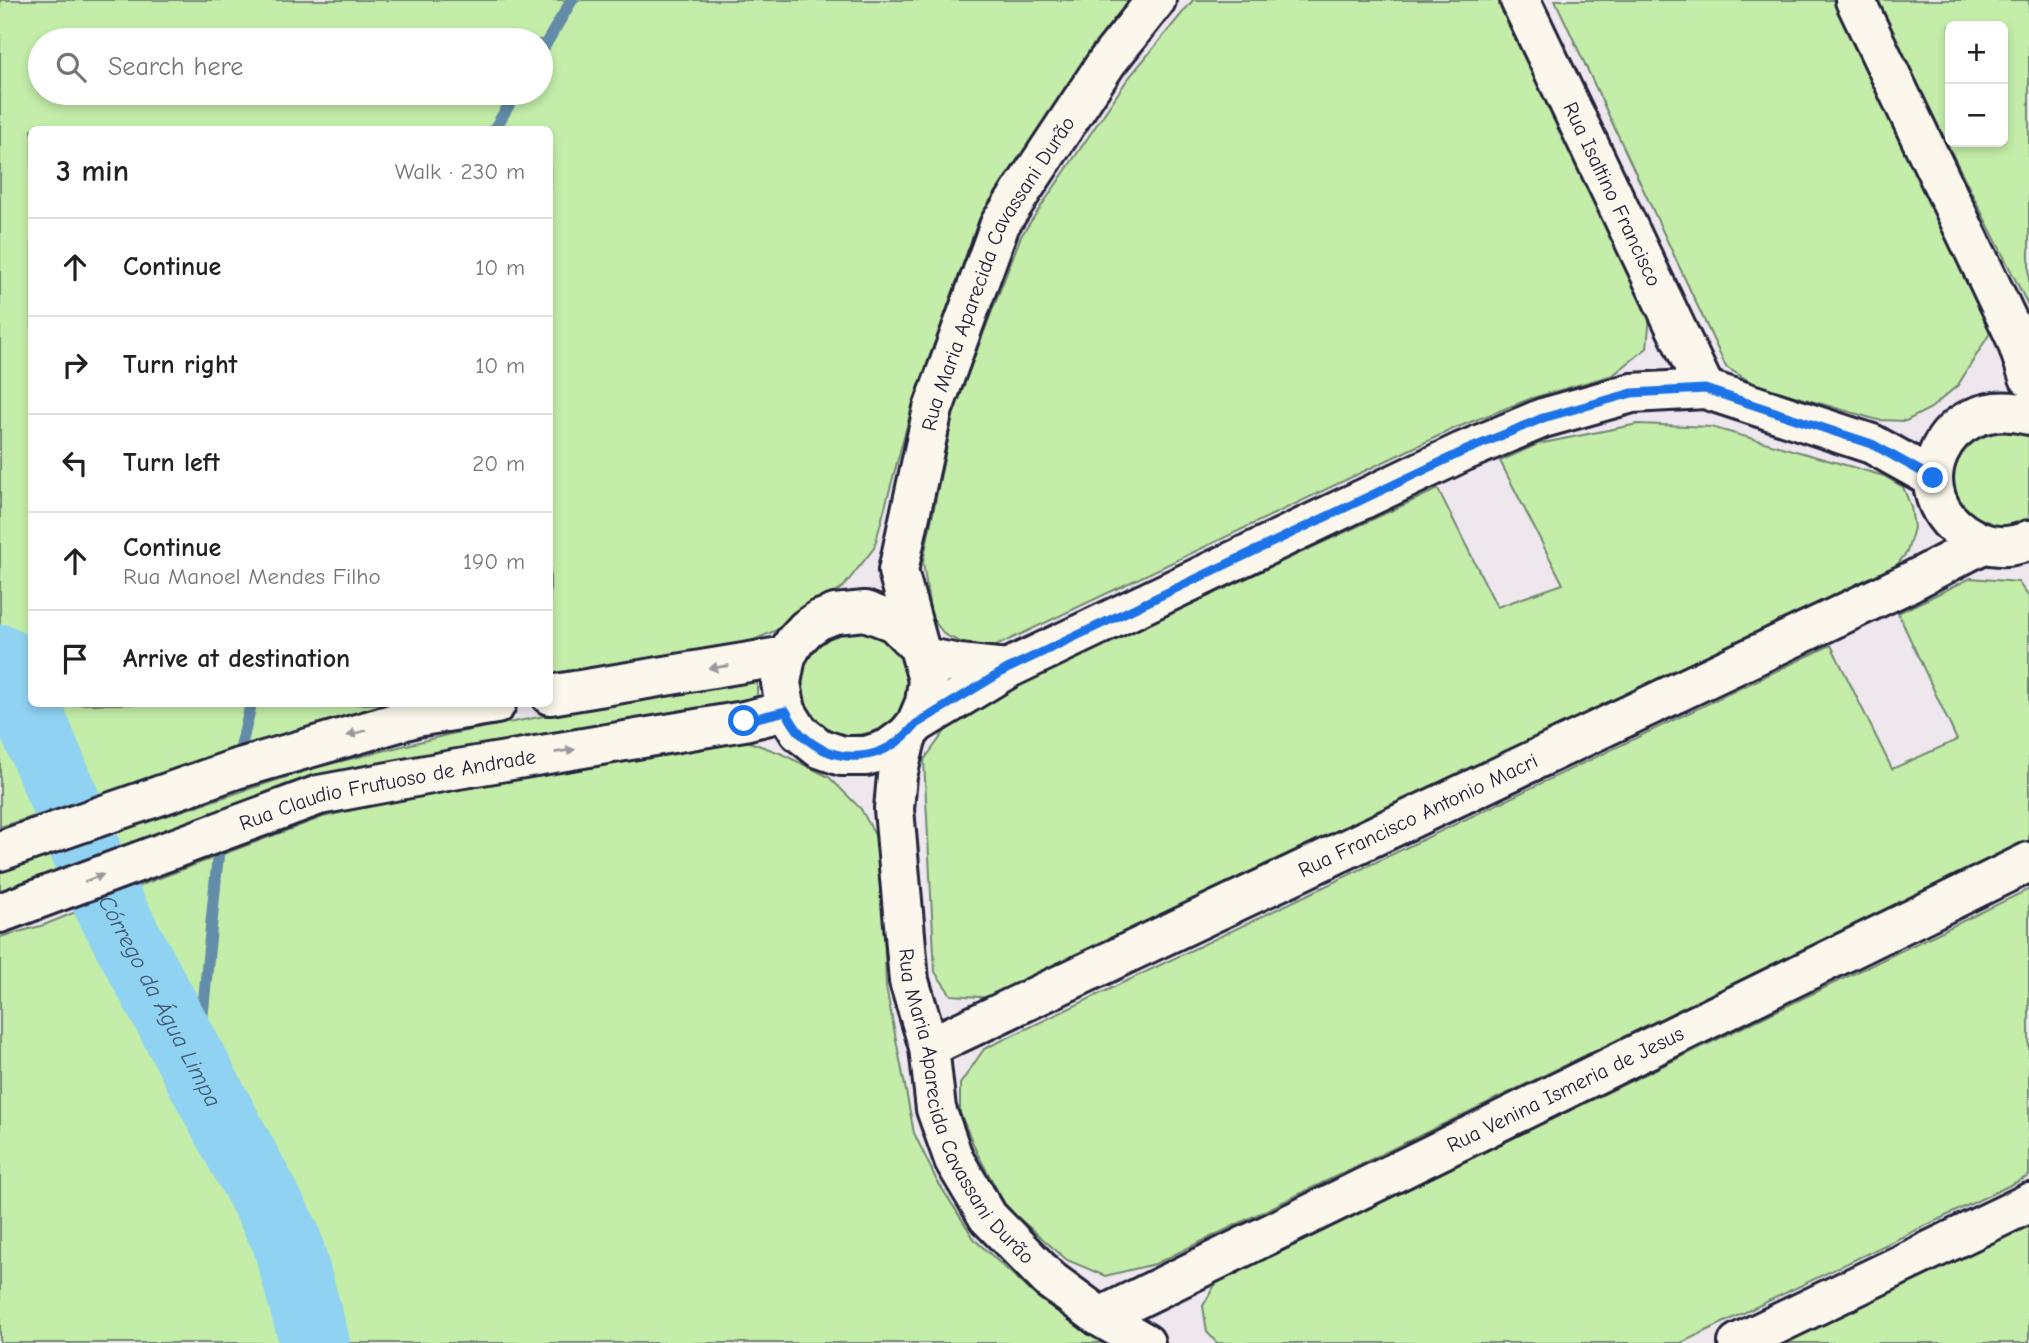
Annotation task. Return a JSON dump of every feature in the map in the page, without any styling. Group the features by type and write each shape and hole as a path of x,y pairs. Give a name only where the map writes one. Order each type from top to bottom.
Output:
{"street":[{"name":"Rua Maria Aparecida Cavassani Durão","path":"920,651 898,571 933,408 1000,224 1107,62 1156,0"},
{"name":"Rua Isaltino Francisco","path":"1520,0 1705,389"},
{"path":"1855,0 2015,336 2029,377"},
{"path":"2015,336 2020,412 1989,411 1969,419 1952,432 1936,464 1936,498 1945,516 1971,538 2001,547 2026,547"},
{"path":"898,571 869,593 806,629 786,656 781,684 786,711 799,732 819,748 842,756 866,756 888,749 911,729 1007,669 1462,452 1543,418 1632,393 1705,389 1936,464"},
{"name":"Rua Francisco Antonio Macri","path":"929,1047 1906,584 1971,538"},
{"path":"835,614 865,611 894,622 920,651 928,680 925,703 911,729"},
{"path":"920,651 959,664 1007,669"},
{"path":"553,695 786,656"},
{"path":"5,849 236,769 416,717 478,707"},
{"name":"Rua Claudio Frutuoso de Andrade","path":"15,908 319,794 744,721 786,711"},
{"name":"Rua Maria Aparecida Cavassani Durão","path":"911,729 897,776 894,809 909,981 929,1047 936,1109 954,1160 988,1217 1050,1280 1100,1317 1145,1343"},
{"path":"842,756 894,809"},
{"name":"Rua Venina Ismeria de Jesus","path":"1100,1317 2029,862"},
{"path":"1738,1343 2029,1203"}],"green space":[{"path":"0,0 1129,0 1088,55 979,219 912,407 874,548 844,586 798,621 749,642 553,678 553,126 28,126 28,707 404,707 354,716 0,827"},
{"path":"1193,0 1501,0 1650,316 1647,348 1613,375 1532,398 1453,429 996,646 972,647 945,635 931,617 923,562 954,410 1021,236 1127,80"},
{"path":"1555,0 1833,0 1980,297 1990,333 1958,385 1931,408 1906,421 1878,420 1756,385 1726,367"},
{"path":"1875,0 2029,0 2029,307 1949,147 2008,147 2008,21 1945,21 1945,140"},
{"path":"1638,424 1711,427 1884,476 1903,487 1911,507 1914,528 1907,552 1888,576 994,998 951,995 935,972 924,760 953,720 1019,684 1438,489 1497,607 1563,584 1500,461 1538,444"},
{"path":"1992,426 2029,433 2029,522 2019,528 1988,529 1954,501 1951,471 1955,455"},
{"path":"1971,578 2018,582 2029,597 2029,840 1155,1264 1105,1276 1067,1260 1007,1208 977,1153 960,1113 960,1084 984,1049 1831,645 1892,769 1957,740 1898,613"},
{"path":"859,631 879,637 896,651 906,670 908,691 901,711 887,725 868,733 847,735 828,730 813,717 802,696 801,674 811,654 827,638 840,632"},
{"path":"747,677 757,682 757,696 745,702 166,833 0,892 0,870 314,768 451,734"},
{"path":"744,740 780,753 829,777 861,809 881,846 886,987 914,1133 936,1179 975,1240 1037,1297 1107,1343 0,1343 0,937 44,925 149,882 323,817 462,785"},
{"path":"2029,889 2029,1176 1681,1343 1217,1343 1207,1332 1203,1306 1217,1281"},
{"path":"2029,1224 2029,1343 1774,1343"}],"waterway":[{"path":"553,32 572,0"},
{"path":"496,126 509,105"},
{"name":"Córrego da Água Limpa","path":"0,659 23,700 106,899 286,1238 315,1343"},
{"path":"240,751 250,707"},
{"path":"197,1072 218,855"}],"route":[{"path":"744,721 786,711 799,732 819,748 842,756 866,756 888,749 907,735 916,724 1007,669 1462,452 1543,418 1632,393 1705,389 1872,444 1933,478"}]}
